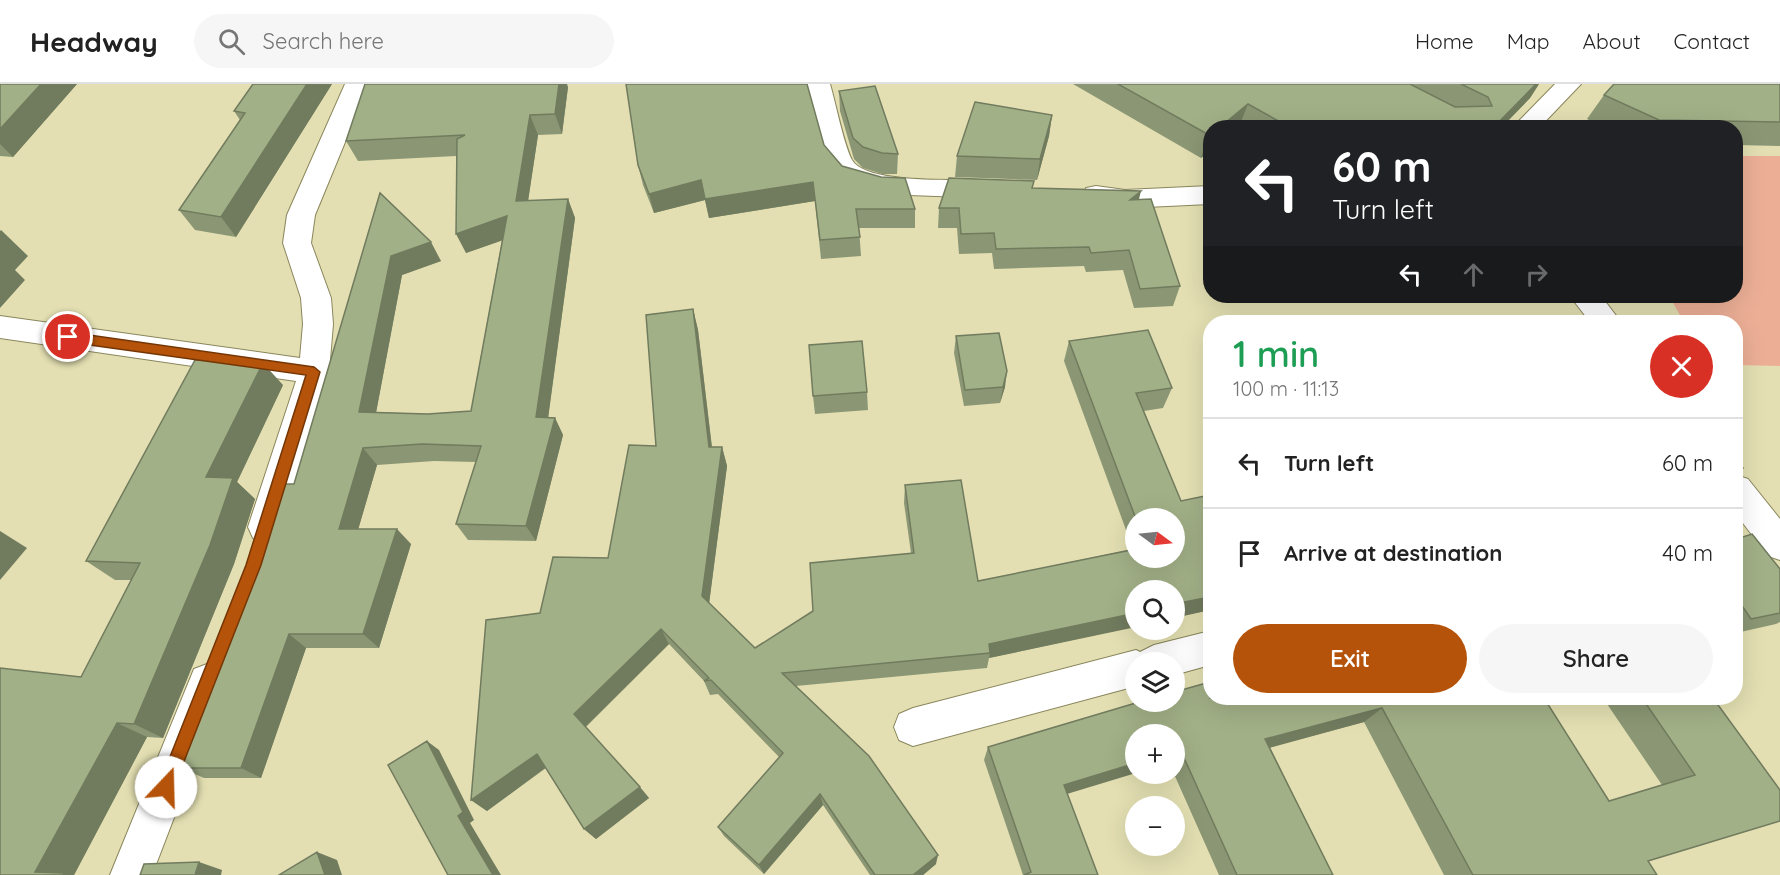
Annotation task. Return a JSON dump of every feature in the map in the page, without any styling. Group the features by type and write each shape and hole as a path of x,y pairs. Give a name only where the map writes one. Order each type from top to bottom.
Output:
{"street":[{"path":"257,554 314,372 317,307 297,243 301,215 357,84"},
{"path":"818,84 840,163 853,177 882,184 1012,190"},
{"path":"1532,120 1569,84"},
{"path":"1069,192 1125,199 1203,195"},
{"path":"1591,303 1600,315"},
{"path":"0,327 314,372"},
{"path":"1743,504 1780,545"},
{"path":"1185,655 1203,650"},
{"path":"131,875 218,654"},
{"path":"913,727 1125,671"}],"shaded area":[{"path":"1743,156 1780,156 1780,366 1743,365 1743,315 1680,315 1673,303 1743,303"}],"building":[{"path":"0,84 41,84 0,129"},
{"path":"253,84 307,84 221,217 179,210 245,113 234,111"},
{"path":"365,84 559,84 555,114 530,115 516,201 568,199 536,417 555,418 526,526 456,524 481,446 422,444 363,448 339,529 397,529 363,634 289,634 241,768 181,768 193,737 190,737 194,726 186,723 254,551 276,484 294,484 380,193 431,242 391,256 359,412 428,414 471,411 507,216 456,234 457,139 465,135 346,141"},
{"path":"626,84 807,84 824,145 842,166 881,177 905,178 915,209 856,209 860,237 820,240 813,182 705,199 701,180 649,194 638,165"},
{"path":"1118,84 1410,84 1455,107 1492,106 1488,97 1461,84 1536,84 1501,120 1277,120 1248,104 1229,120 1203,120 1203,132"},
{"path":"1614,84 1780,84 1780,122 1659,120 1604,95"},
{"path":"875,86 898,154 882,153 863,147 853,138 839,91"},
{"path":"975,102 1052,115 1040,159 957,156"},
{"path":"949,178 1034,181 1032,188 1141,191 1130,200 1151,199 1180,286 1140,289 1129,250 1091,253 1089,247 996,249 994,233 961,234 959,208 939,208"},
{"path":"693,309 709,447 722,447 702,596 755,648 813,611 810,563 914,553 905,485 961,480 978,581 1125,551 1125,568 1185,568 1185,508 1132,508 1069,341 1148,330 1172,388 1136,393 1181,501 1203,496 1203,598 1185,602 1185,580 1125,580 1125,615 989,644 990,653 782,673 869,756 938,855 913,875 875,875 820,794 759,865 718,827 783,753 711,680 704,681 709,678 661,629 574,714 640,787 584,829 537,754 471,800 486,620 540,613 553,557 608,558 629,445 656,446 646,315"},
{"path":"999,333 1007,371 1003,387 965,390 956,336"},
{"path":"862,341 867,392 813,396 809,345"},
{"path":"195,360 263,363 206,477 233,478 210,545 134,724 117,723 35,872 64,873 63,875 0,875 0,668 81,677 140,563 86,561"},
{"path":"1752,534 1780,569 1780,613 1751,619 1743,607 1743,537"},
{"path":"1203,684 1203,705 1548,705 1609,801 1695,775 1647,705 1718,705 1780,790 1780,821 1648,861 1657,875 1473,875 1382,708 1265,739 1333,875 1237,875 1185,760 1185,724 1125,724 1125,766 1064,785 1098,875 1024,875 1031,872 988,747 1125,706 1125,712 1185,712 1185,689"},
{"path":"427,741 463,812 458,816 493,875 448,875 388,765"},
{"path":"317,852 325,875 279,875"},
{"path":"199,862 195,875 140,875 144,864"}],"route":[{"path":"68,337 314,372 254,565 166,787"}]}
